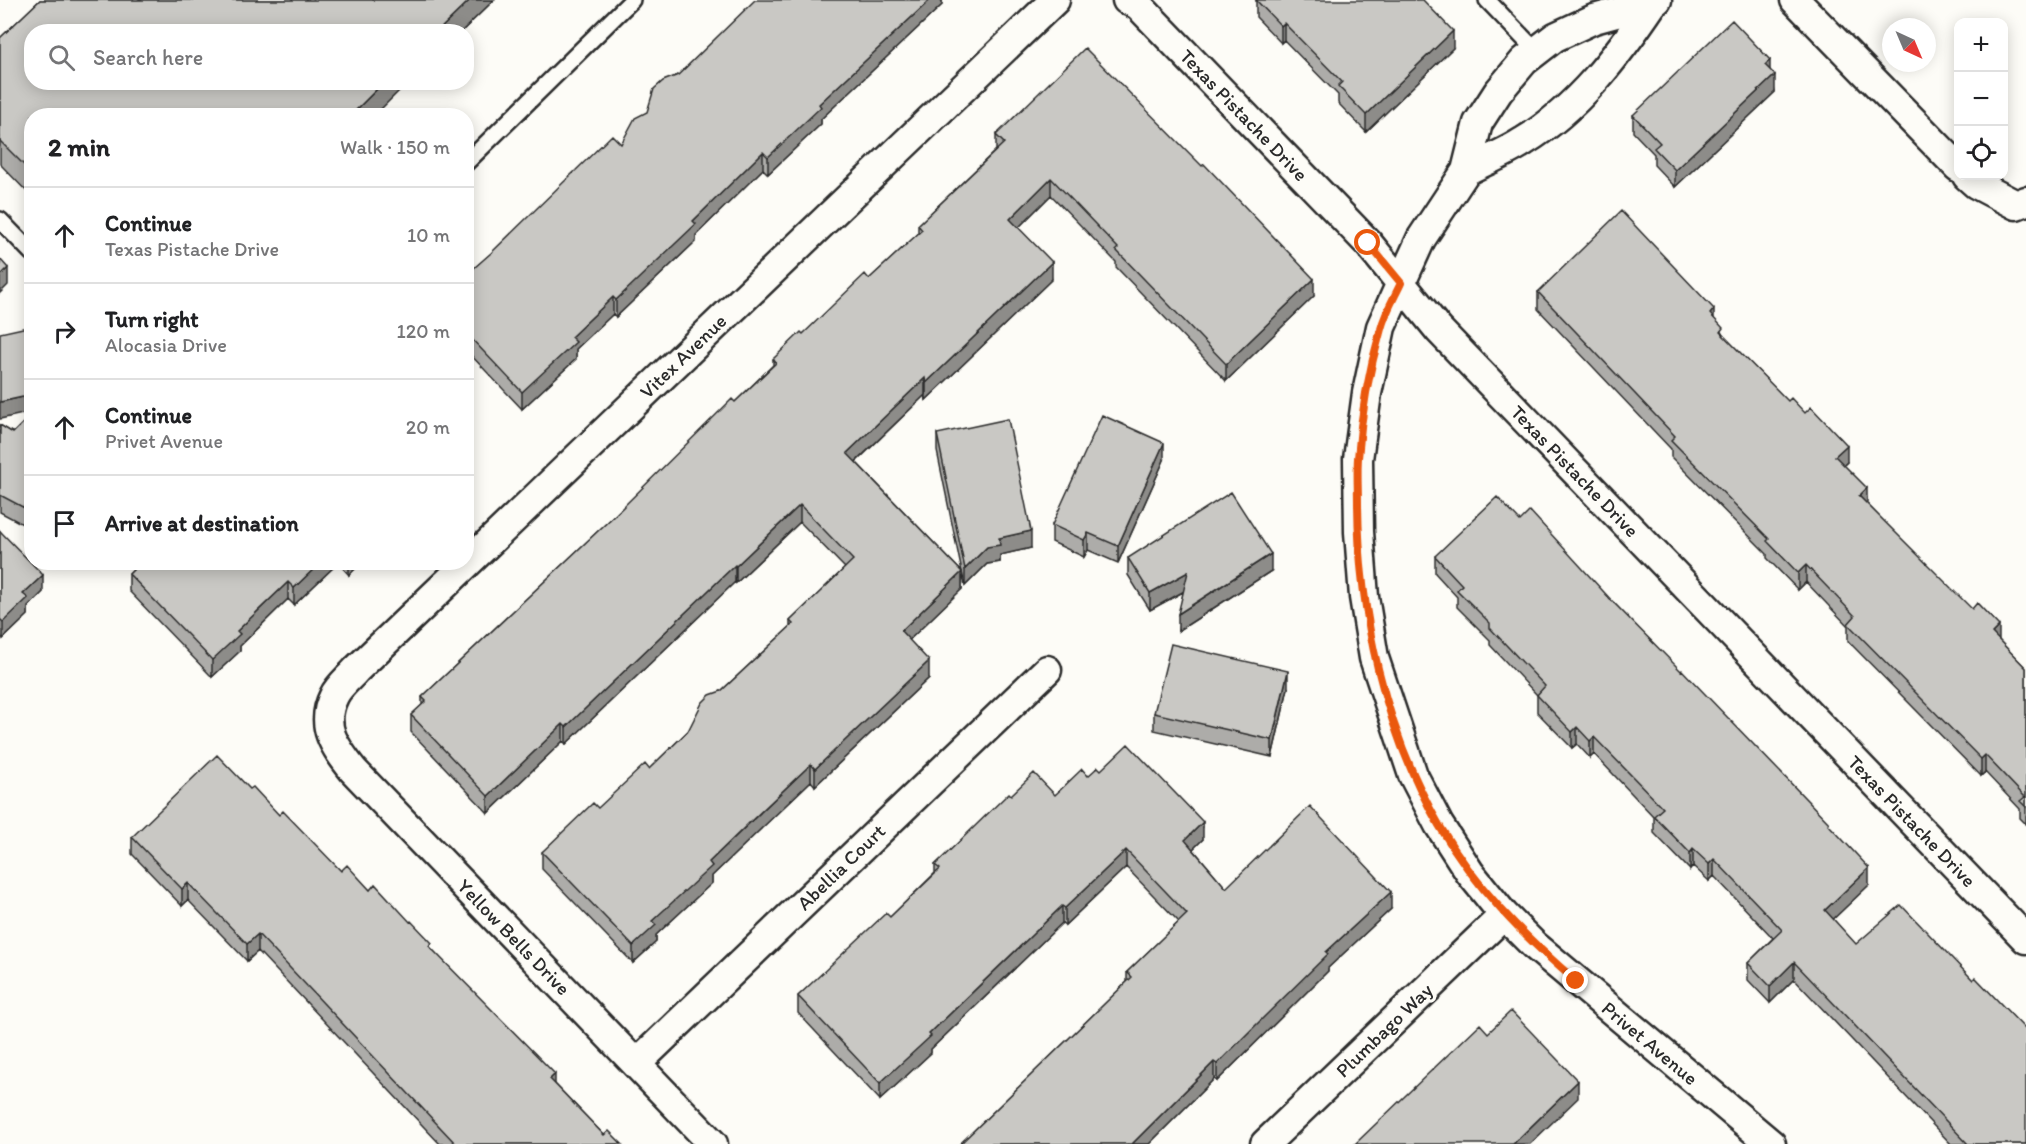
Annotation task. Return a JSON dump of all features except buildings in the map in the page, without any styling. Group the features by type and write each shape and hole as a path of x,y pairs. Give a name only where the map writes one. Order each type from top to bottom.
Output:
{"street":[{"name":"Vitex Avenue","path":"474,557 1055,0"},
{"name":"Texas Pistache Drive","path":"1127,0 1138,5 1344,217 1439,330 2026,939"},
{"path":"1795,0 1954,162"},
{"path":"1466,171 1479,123 1498,92 1524,61 1555,37 1594,19 1655,1"},
{"path":"1466,171 1524,142 1559,116 1600,73 1655,1"},
{"name":"Privet Avenue","path":"1466,171 1421,239 1381,327 1367,393 1358,459 1359,532 1366,607 1374,658 1413,774 1440,825 1464,863 1504,915 1551,960 1772,1144"},
{"path":"1972,180 2021,203"},
{"name":"Vitex Avenue","path":"327,722 334,696 356,670 460,570"},
{"name":"Abellia Court","path":"636,1064 1047,670"},
{"name":"Yellow Bells Drive","path":"327,722 334,745 352,770 713,1144"},
{"name":"Plumbago Way","path":"1264,1144 1504,915"}],"lane":[{"path":"474,155 632,0"},
{"path":"1487,0 1536,51"},
{"path":"0,220 24,245"}],"route":[{"path":"1368,243 1401,283 1381,327 1367,393 1358,459 1359,532 1364,597 1374,658 1413,774 1440,825 1470,873 1504,915 1534,945 1576,981"}]}
